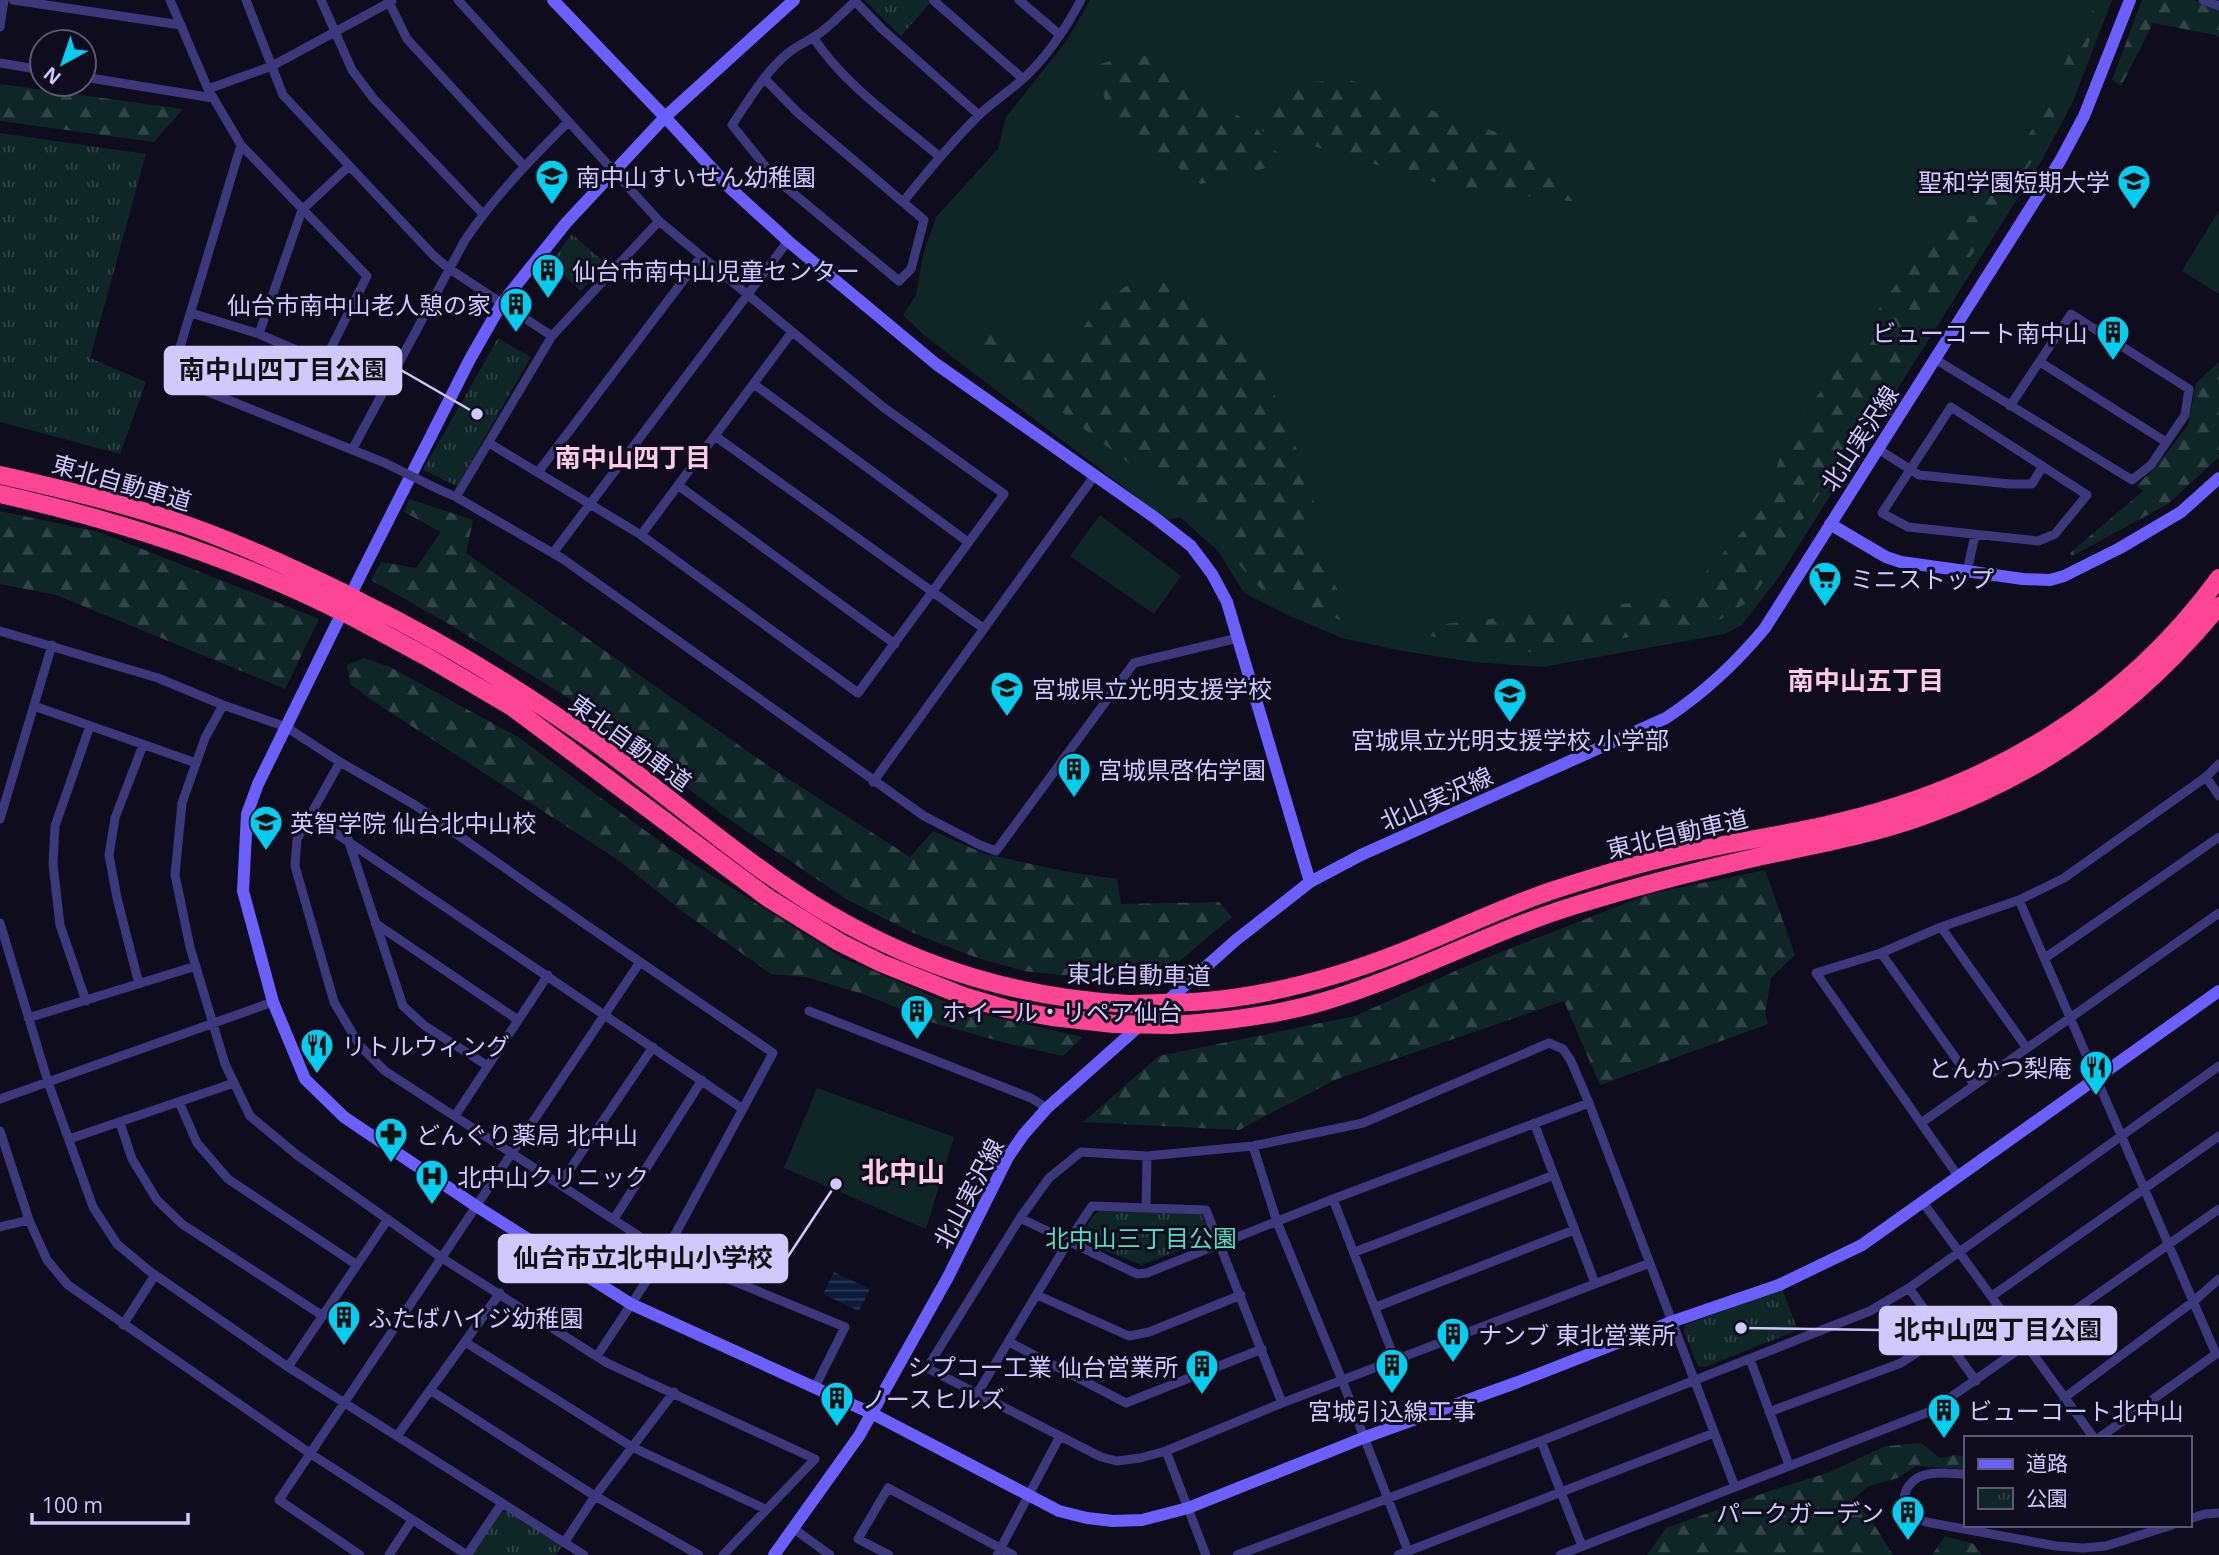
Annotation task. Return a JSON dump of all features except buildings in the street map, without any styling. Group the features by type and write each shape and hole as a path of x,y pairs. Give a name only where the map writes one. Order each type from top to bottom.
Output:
{"highway":[{"name":"東北自動車道","path":"0,475 108,500 177,522 251,550 355,608 410,626 499,677 592,741 793,890 872,937 953,972 994,985 1067,999 1129,1004 1194,1002 1264,994 1326,978 1404,952 1515,904 1601,875 1680,854 1841,822 1953,786 2011,760 2101,701 2163,645 2219,578"},
{"name":"東北自動車道","path":"0,494 86,514 156,535 338,600"},
{"name":"東北自動車道","path":"355,608 427,657 512,707 768,898 839,942 892,968 966,997 1007,1009 1114,1024 1171,1025 1238,1020 1323,1002 1570,907 1690,874 1885,829 1958,803 2021,773 2085,734 2156,676 2219,606"}],"street":[{"path":"0,27 4,0"},
{"path":"13,0 66,4 181,25"},
{"path":"170,0 211,94 241,145 367,276 324,362"},
{"path":"246,0 284,95 433,255 552,336"},
{"path":"321,0 352,71 373,98 483,214"},
{"path":"458,0 659,220 883,407 1004,494 858,693 641,535 489,443"},
{"path":"553,0 730,188 788,241 936,364 1191,546 1212,574 1227,602 1310,882"},
{"path":"794,0 665,117 566,223 502,303 470,359 258,784 247,814 243,891 273,1002 305,1079 344,1117 476,1206 631,1304 873,1414 1059,1511 1112,1521 1142,1520 1188,1508 1363,1438 1518,1382 1671,1322 1779,1285 1829,1262 1862,1245 2219,991"},
{"path":"764,78 798,113 924,220 911,269 899,281 782,184 732,125 764,78 789,52 813,37 855,0 882,29 979,115"},
{"path":"933,0 1023,79"},
{"path":"1019,0 1059,35"},
{"path":"903,202 939,156 979,115 1039,63 1066,27 1081,0"},
{"name":"北山実沢線","path":"774,1555 873,1414 948,1277 1008,1157 1024,1134 1048,1108 1236,940 1310,882 1361,855 1644,729 1686,705 1724,673 1765,628 2071,142 2105,67 2130,0"},
{"path":"98,79 211,94 272,66 390,1 407,39 524,166"},
{"path":"813,37 826,57 939,156"},
{"path":"0,63 28,68"},
{"path":"352,450 449,268 483,214 524,166 568,122"},
{"path":"241,145 172,377 385,463 456,497 553,553 873,782 923,816 980,845 996,850 1134,663 1237,638"},
{"path":"259,334 302,210 349,166"},
{"path":"456,497 552,336 659,220"},
{"path":"553,553 788,241"},
{"path":"539,471 701,257"},
{"path":"191,313 259,334 384,388"},
{"path":"1935,359 2132,481 2151,465 2185,415 2189,389 2071,314 2010,405"},
{"path":"641,535 792,332"},
{"path":"2040,362 2166,442"},
{"path":"755,385 968,542"},
{"path":"1951,407 2043,466 2087,495 2055,534 2038,541 1908,527 1882,513 1951,407"},
{"path":"715,436 983,628"},
{"path":"1878,449 1919,475 2032,484 2043,466"},
{"path":"873,782 1094,475"},
{"path":"1830,524 1886,557 1923,566 2038,580 2064,576 2120,548 2182,512 2219,478"},
{"path":"679,486 895,644"},
{"path":"1967,572 1975,535"},
{"path":"0,631 158,678 286,727 415,805 774,1053 666,1253 597,1356"},
{"path":"0,819 52,645"},
{"path":"223,705 205,738 182,803 175,875 196,967 225,1064 250,1116 297,1155 442,1258 597,1356 815,1459 723,1555"},
{"path":"34,706 196,763"},
{"path":"86,1001 60,925 53,864 55,826 90,726"},
{"path":"139,984 109,855 115,818 143,745"},
{"path":"340,762 297,839 295,866 334,1002 360,1046 385,1071 666,1253 845,1327 815,1387"},
{"path":"1958,1176 1816,973 1881,953 1941,927 2019,900 2064,878 2206,777 2219,764"},
{"path":"2206,777 2219,796"},
{"path":"309,815 743,1109"},
{"path":"2045,958 2219,837"},
{"path":"348,839 404,1006 425,1026 488,1066"},
{"path":"2019,900 2216,1354 2102,1436"},
{"path":"1921,1123 2219,913"},
{"path":"0,923 48,1082 93,1207 117,1244 155,1275 288,1367 584,1555"},
{"path":"375,923 518,1020"},
{"path":"1941,927 2026,1047"},
{"path":"1881,953 1973,1084"},
{"path":"360,1555 279,1500 640,962"},
{"path":"28,1018 196,967"},
{"path":"455,1116 548,975"},
{"path":"0,1099 273,1002"},
{"path":"810,1011 1031,1098 1048,1108"},
{"path":"1650,1263 1282,1403 1166,1451 1140,1458 1117,1461 1101,1457 927,1368 1020,1218 1049,1178 1081,1152 1147,1156 1253,1146 1363,1123 1549,1043 1563,1049 1589,1103 1650,1263 1671,1322 1735,1487"},
{"path":"560,1184 653,1047"},
{"path":"1237,1555 1541,1441 1870,1311 1909,1288 2219,1066"},
{"path":"614,1219 702,1080"},
{"path":"69,1139 234,1083"},
{"path":"179,1102 197,1143 228,1179 357,1265"},
{"path":"1020,1218 1137,1274 1147,1273 1333,1199 1589,1103"},
{"path":"120,1123 132,1159 157,1199 182,1224 323,1316"},
{"path":"1534,1123 1595,1283"},
{"path":"0,1131 29,1220 47,1260 68,1285 311,1454 467,1555 502,1503"},
{"path":"1992,1296 2219,1136"},
{"path":"1253,1146 1277,1222 1408,1551"},
{"path":"1146,1207 1147,1156"},
{"path":"1354,1252 1554,1175"},
{"path":"1333,1199 1395,1360"},
{"path":"1922,1201 2092,1436"},
{"path":"977,1394 1092,1206 1146,1207 1206,1210 1282,1403"},
{"path":"1560,1555 1931,1411 2219,1209"},
{"path":"288,1367 388,1219"},
{"path":"0,1227 29,1220"},
{"path":"1376,1307 1574,1230"},
{"path":"123,1325 155,1275"},
{"path":"2064,1398 2194,1301 2219,1279"},
{"path":"1909,1288 1976,1381"},
{"path":"397,1436 500,1293"},
{"path":"1037,1295 1129,1336 1149,1332 1241,1295"},
{"path":"1769,1412 1901,1363 1943,1335"},
{"path":"465,1342 632,1447 765,1509"},
{"path":"1009,1342 1126,1403 1262,1349"},
{"path":"1750,1359 1789,1465"},
{"path":"430,1390 595,1496 699,1555"},
{"path":"564,1543 595,1496 674,1392"},
{"path":"1398,1555 1714,1433"},
{"path":"999,1552 1060,1436"},
{"path":"1541,1441 1582,1546"},
{"path":"1166,1451 1206,1555"},
{"path":"1964,1474 1928,1474 1916,1478 1907,1486 1903,1497 1907,1508 1912,1515 1926,1522 2056,1546 2106,1546 2166,1527"},
{"path":"889,1555 858,1539 888,1489 999,1552 1013,1555"},
{"path":"2191,1518 2219,1513"},
{"path":"389,1555 412,1520"},
{"path":"794,1529 830,1555"}],"green space":[{"path":"864,0 927,0 930,3 901,36"},
{"path":"1090,0 2112,0 2072,104 2042,160 1779,577 1742,625 1725,634 1543,667 1473,662 1342,638 1244,593 1218,551 1180,517 1167,520 926,337 903,315 916,295 923,255 936,217 998,149 1006,117 1067,40"},
{"path":"2142,0 2193,0 2219,8 2219,38 2153,23 2121,86 2112,80"},
{"path":"2100,1 2087,49 2032,161 1752,599 1721,619 1542,654 1392,630 1684,597 1763,508 1785,442 1946,213 1974,216 2048,106 2079,28"},
{"path":"1138,52 1191,83 1255,127 1286,163 1201,184 1130,133 1106,103 1095,66"},
{"path":"1350,80 1511,137 1552,160 1587,203 1455,188 1262,131 1271,99 1312,82"},
{"path":"0,84 28,88 28,98 98,97 183,109 154,142 0,121"},
{"path":"0,133 146,154 90,358 146,382 120,454 0,422"},
{"path":"2219,210 2219,294 2182,271"},
{"path":"572,234 605,263 581,291 550,263"},
{"path":"1155,282 1176,285 1207,299 1264,368 1303,465 1314,502 1316,525 1306,538 1361,628 1262,590 1192,513 940,320 1071,360 1080,332 1099,306 1126,286"},
{"path":"498,338 531,357 457,486 423,470"},
{"path":"2219,362 2219,457 2168,504 2072,556 2070,553 2143,491 2136,486 2156,467 2188,425 2196,383"},
{"path":"409,499 473,520 466,553 773,769 910,857 933,831 985,854 1117,879 1121,904 1219,902 1232,917 1151,985 1024,971 977,958 911,932 846,899 723,815 570,699 447,623 371,580 381,562 416,568 441,532 404,512"},
{"path":"0,511 99,532 319,619 285,689 56,595 0,584"},
{"path":"1100,515 1181,576 1154,614 1070,556"},
{"path":"364,658 390,667 518,737 673,851 843,958 967,1011 1083,1037 1063,1056 934,1023 866,995 806,977 771,974 683,912 618,860 350,684 347,665"},
{"path":"1765,870 1795,955 1771,978 1765,1014 1768,1024 1600,1085 1564,1001 1337,1079 1239,1130 1083,1122 1159,1056 1355,1016 1471,964 1649,894"},
{"path":"817,1088 954,1137 926,1229 784,1168"},
{"name":"北中山三丁目公園","path":"1099,1211 1198,1211 1212,1232 1209,1239 1142,1265 1086,1243 1081,1235"},
{"path":"1782,1289 1798,1330 1705,1367 1698,1366 1684,1332 1685,1325"},
{"path":"1921,1443 1940,1458 1955,1455 1964,1457 1964,1469 1916,1466 1898,1478 1869,1486 1853,1499 1873,1523 1893,1555 1647,1555 1666,1528 1827,1473 1886,1446"},
{"path":"508,1511 562,1546 556,1555 472,1555 500,1512"},
{"path":"1945,1536 1974,1544 1982,1555 1932,1555"}],"water":[{"path":"834,1272 870,1289 859,1311 823,1294"}],"place":[{"name":"南中山すいせん幼稚園","path":"552,206"},
{"name":"聖和学園短期大学","path":"2134,211"},
{"name":"仙台市南中山児童センター","path":"548,300"},
{"name":"仙台市南中山老人憩の家","path":"516,334"},
{"name":"ビューコート南中山","path":"2113,362"},
{"name":"南中山四丁目公園","path":"477,414"},
{"name":"ミニストップ","path":"1825,608"},
{"name":"宮城県立光明支援学校","path":"1007,718"},
{"name":"宮城県立光明支援学校 小学部","path":"1510,724"},
{"name":"宮城県啓佑学園","path":"1074,799"},
{"name":"英智学院 仙台北中山校","path":"266,852"},
{"name":"ホイール・リペア仙台","path":"917,1041"},
{"name":"リトルウィング","path":"317,1075"},
{"name":"とんかつ梨庵","path":"2096,1097"},
{"name":"どんぐり薬局 北中山","path":"391,1164"},
{"name":"仙台市立北中山小学校","path":"836,1184"},
{"name":"北中山クリニック","path":"432,1206"},
{"name":"北中山四丁目公園","path":"1741,1328"},
{"name":"ふたばハイジ幼稚園","path":"344,1347"},
{"name":"ナンブ 東北営業所","path":"1453,1364"},
{"name":"宮城引込線工事","path":"1392,1395"},
{"name":"シプコー工業 仙台営業所","path":"1202,1396"},
{"name":"ノースヒルズ","path":"837,1428"},
{"name":"ビューコート北中山","path":"1944,1440"},
{"name":"パークガーデン","path":"1908,1542"}],"district":[{"name":"南中山四丁目","path":"633,457"},
{"name":"南中山五丁目","path":"1866,680"},
{"name":"北中山","path":"903,1171"}]}
